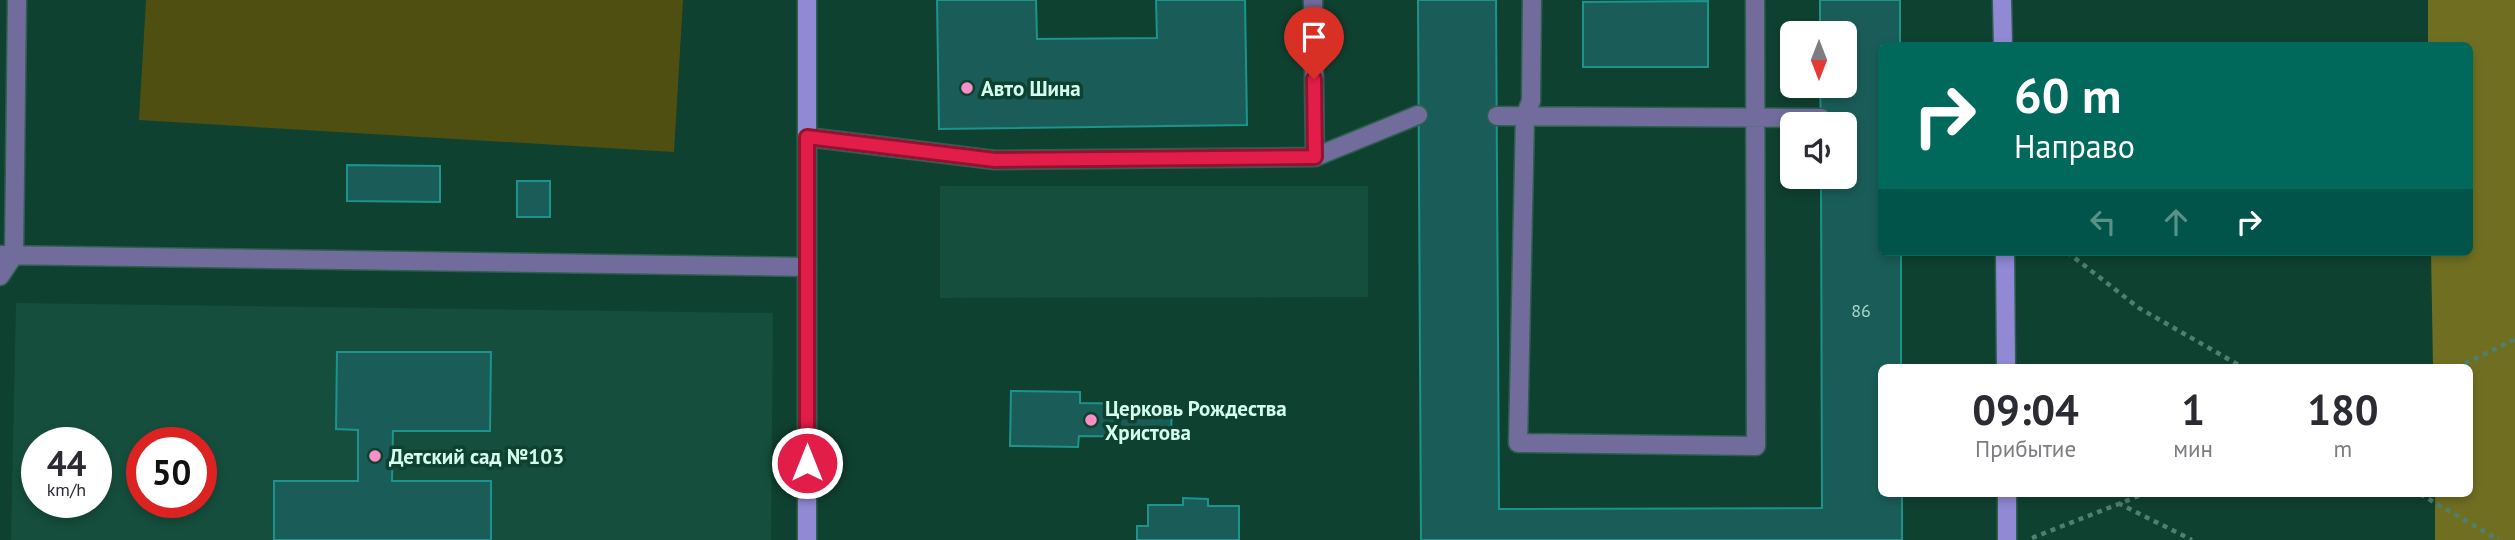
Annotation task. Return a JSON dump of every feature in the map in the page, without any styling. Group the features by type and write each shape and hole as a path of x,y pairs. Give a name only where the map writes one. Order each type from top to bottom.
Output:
{"main road":[{"path":"807,0 807,540"},
{"path":"2002,0 2003,42"},
{"path":"2005,256 2006,364"},
{"path":"2007,497 2007,540"}],"lane":[{"path":"0,276 7,255 17,0"},
{"path":"1313,0 1315,157"},
{"path":"1532,0 1531,101 1525,116 1518,443 1756,446 1755,0"},
{"path":"807,137 995,160 1315,157 1418,115"},
{"path":"1497,116 1780,118"},
{"path":"7,255 807,267"}],"path":[{"path":"2072,256 2139,308 2237,364"},
{"path":"2464,364 2515,339"},
{"path":"2028,540 2135,497"},
{"path":"2425,497 2500,540"},
{"path":"2117,503 2192,540"}],"shaded area":[{"path":"146,0 683,0 674,152 139,120"},
{"path":"2428,0 2515,0 2515,540 2435,540 2435,497 2473,497 2473,364 2433,364 2431,256 2473,256 2473,42 2428,42"},
{"path":"940,186 1368,186 1368,297 940,298"},
{"path":"16,303 773,313 771,540 11,540"}],"building":[{"path":"937,0 1036,0 1037,39 1157,38 1156,0 1245,0 1247,125 939,129"},
{"path":"1418,0 1496,0 1499,509 1822,508 1821,189 1857,189 1857,112 1821,112 1820,98 1857,98 1857,21 1820,21 1820,0 1900,0 1900,42 1878,42 1878,256 1901,256 1901,364 1878,364 1878,497 1902,497 1902,540 1421,540"},
{"path":"1708,1 1708,67 1583,67 1583,2"},
{"path":"347,165 440,166 440,202 347,201"},
{"path":"517,181 550,181 550,217 517,217"},
{"name":"Детский сад №103","path":"337,352 491,352 490,431 393,431 392,481 491,481 491,540 274,540 274,481 358,481 358,430 336,429"},
{"name":"Церковь Рождества Христова","path":"1011,391 1080,392 1080,403 1153,404 1153,408 1172,409 1171,432 1152,432 1152,437 1079,436 1078,447 1010,446"},
{"path":"1183,498 1208,499 1208,506 1239,506 1239,540 1137,540 1137,526 1148,526 1148,505 1183,505"}],"place":[{"name":"Авто Шина","path":"967,88"},
{"name":"Церковь Рождества Христова","path":"1091,420"},
{"name":"Детский сад №103","path":"375,456"}],"route":[{"path":"807,463 807,137 995,160 1315,157 1314,79"}]}
